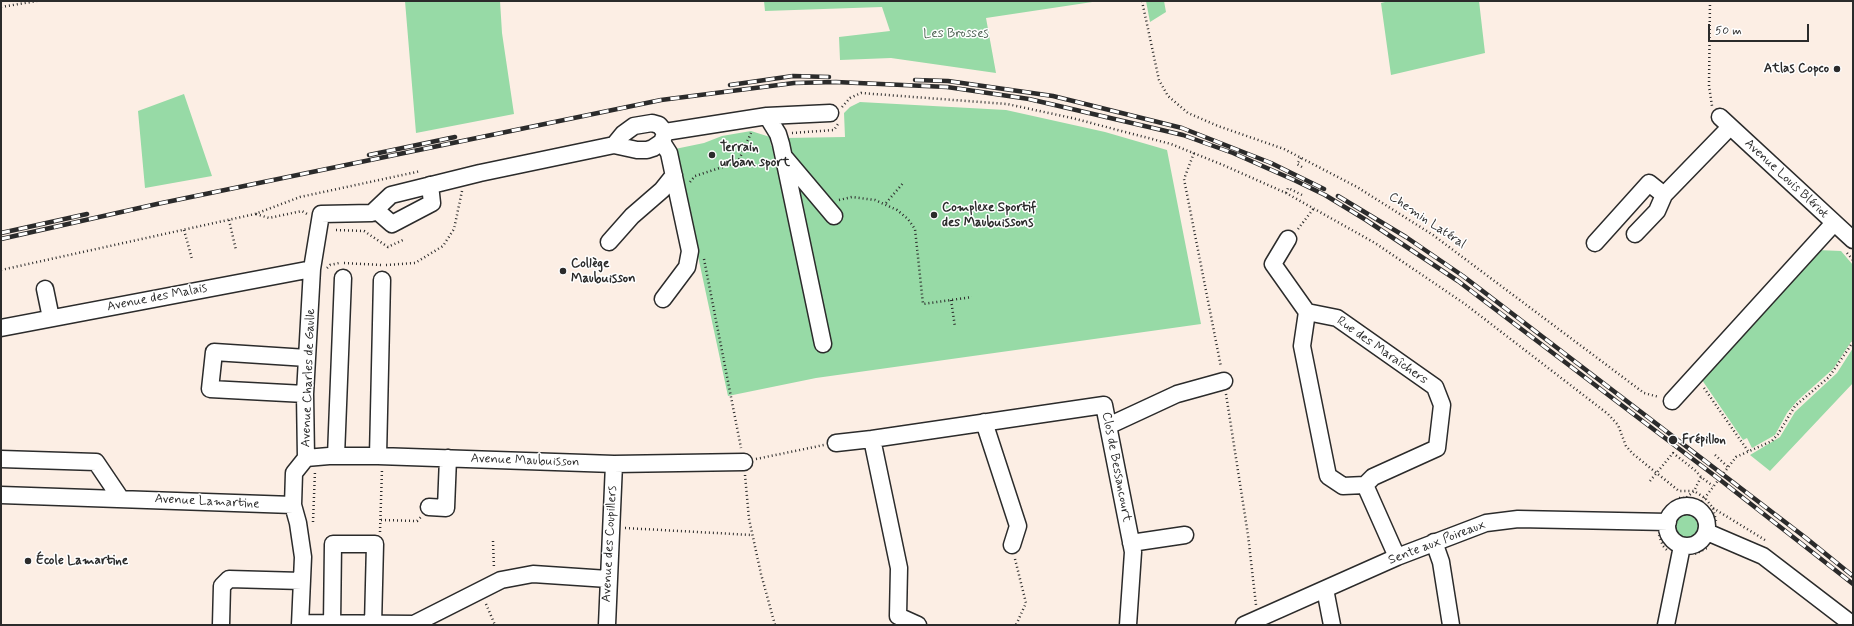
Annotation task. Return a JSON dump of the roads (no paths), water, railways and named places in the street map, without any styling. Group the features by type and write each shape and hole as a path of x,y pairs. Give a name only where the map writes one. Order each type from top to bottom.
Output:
{"street":[{"path":"430,185 432,203 392,224 376,210 391,195 430,185 480,173 614,145 637,150 646,150 653,148 664,137 768,116 830,113"},
{"path":"768,116 778,134 784,157 823,344"},
{"name":"Avenue Louis Blériot","path":"1664,195 1725,122 1834,223 1848,244"},
{"path":"614,145 623,134 634,126 652,123 659,125 669,153 681,176 690,251 687,267 663,299"},
{"path":"784,157 830,211"},
{"path":"609,242 632,216 681,176"},
{"path":"1594,243 1649,183 1664,195 1657,210 1635,234"},
{"name":"Avenue Charles de Gaulle","path":"300,624 303,557 298,524 292,505 294,473 306,458 305,394 312,269 321,214 372,213 376,210"},
{"path":"1672,401 1694,375 1834,223"},
{"path":"1288,239 1273,264 1306,312 1302,346 1328,476 1343,486 1366,485 1397,557"},
{"name":"Avenue des Malais","path":"1,328 312,269"},
{"path":"336,456 343,278"},
{"path":"378,456 382,280"},
{"path":"45,289 51,318"},
{"name":"Rue des Maraîchers","path":"1306,312 1337,318 1435,387 1442,405 1437,448 1373,477 1366,485"},
{"path":"305,394 210,390 214,352 308,358"},
{"path":"1108,426 1177,394 1224,381"},
{"name":"Clos de Bessancourt","path":"836,443 1104,405 1132,552 1128,625"},
{"path":"984,422 1018,526 1012,545"},
{"path":"872,439 899,568 898,621 918,625"},
{"name":"Avenue Maubuisson","path":"306,458 378,456 614,464 744,462"},
{"path":"429,507 446,508 448,458"},
{"path":"1,459 96,462 121,499"},
{"name":"Avenue des Coupillers","path":"607,625 614,464"},
{"name":"Avenue Lamartine","path":"1,495 292,505"},
{"path":"1681,552 1676,543 1662,527 1677,508 1701,503 1711,535 1763,556 1853,625"},
{"name":"Sente aux Poireaux","path":"1244,625 1397,557 1486,523 1513,520 1662,527"},
{"path":"1131,543 1186,535"},
{"path":"1666,625 1681,552 1688,546 1700,542 1711,535"},
{"path":"1434,542 1440,562 1451,625"},
{"path":"332,624 333,544 375,544 373,625"},
{"path":"300,624 414,624 501,580 533,574 608,579"},
{"path":"221,625 222,586 230,579 302,581"},
{"path":"1325,589 1332,625"}],"railway":[{"path":"730,85 793,76 829,77"},
{"path":"915,80 948,81 1053,96 1182,128 1271,163 1324,189"},
{"path":"1,239 157,204 661,100 794,83 836,82 947,87 1029,99 1183,135 1233,153 1325,195 1366,220 1458,281 1719,479 1853,584"},
{"path":"369,155 455,137"},
{"path":"1338,196 1406,237 1463,276 1806,538 1853,576"},
{"path":"1,233 87,214"}],"place":[{"name":"Atlas Copco","path":"1837,69"},
{"name":"Terrain urban sport","path":"712,155"},
{"name":"Complexe Sportif des Maubuissons","path":"934,215"},
{"name":"Collège Maubuisson","path":"563,271"},
{"name":"Frépillon","path":"1673,440"},
{"name":"École Lamartine","path":"28,561"}],"park label":[{"name":"Les Brosses","path":"956,34"}]}
